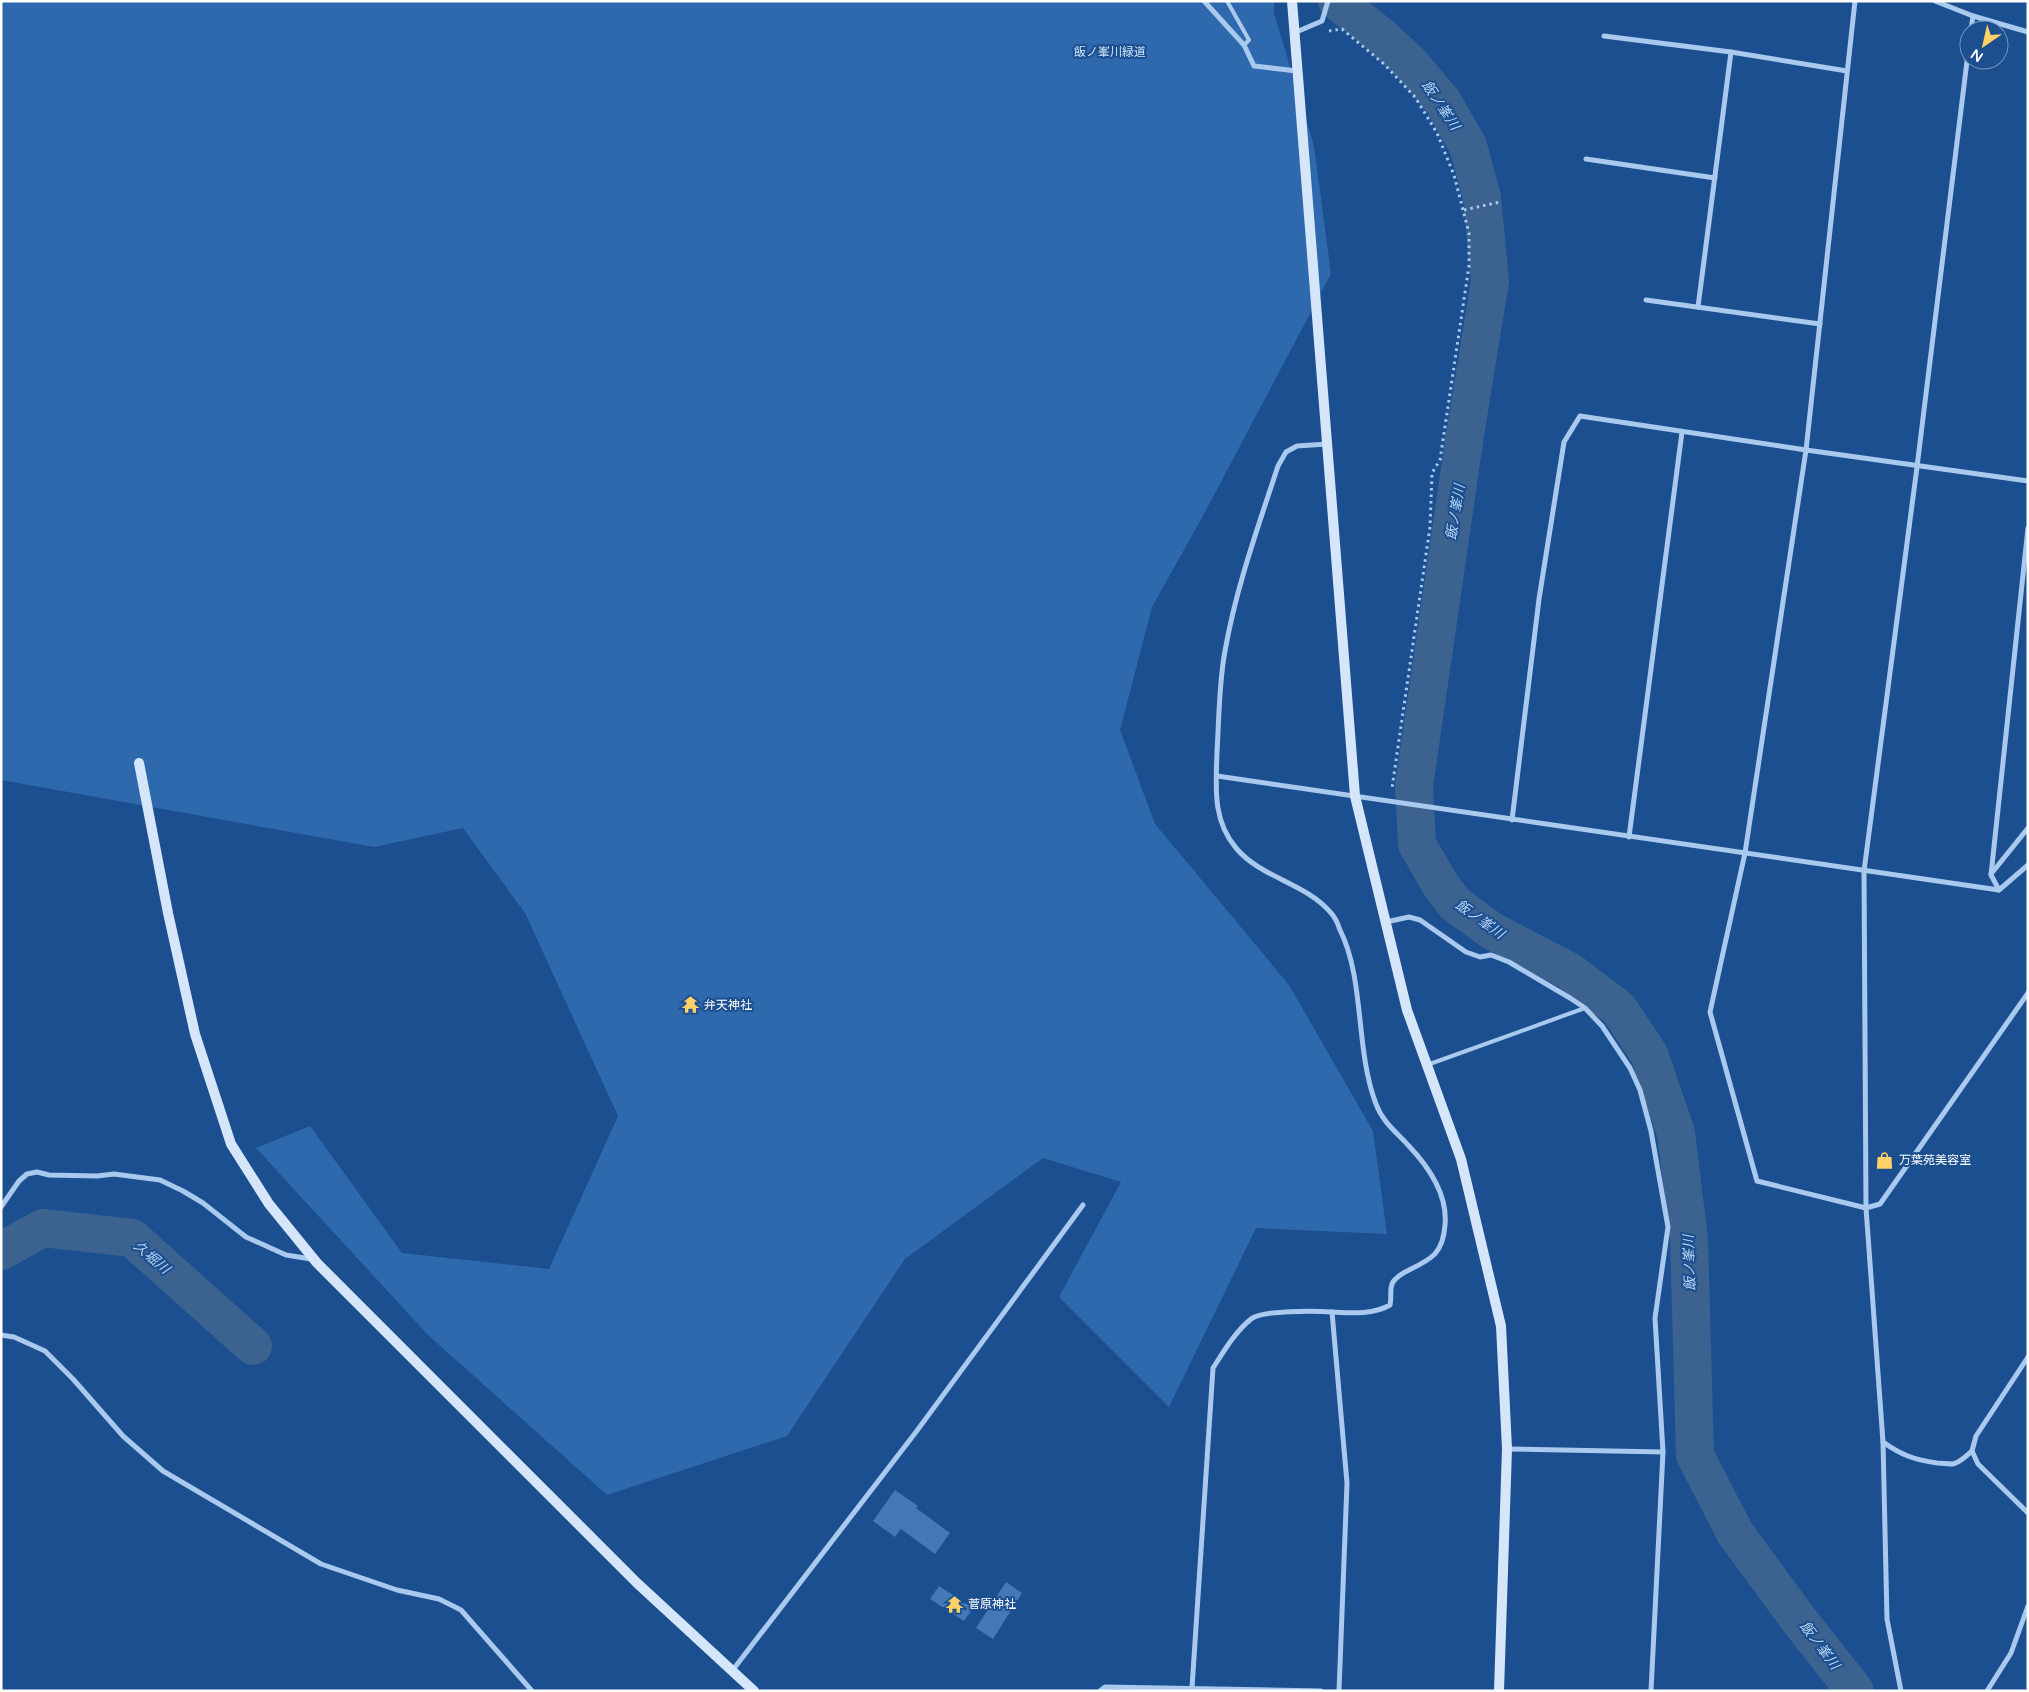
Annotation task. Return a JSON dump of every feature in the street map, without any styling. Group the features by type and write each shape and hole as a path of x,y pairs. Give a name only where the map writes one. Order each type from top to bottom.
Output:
{"street":[{"path":"1204,1 1244,45 1254,66 1297,71"},
{"path":"1292,1 1355,796 1407,1010 1461,1159 1500,1326 1507,1449 1499,1691"},
{"path":"1294,33 1322,21 1328,1"},
{"path":"1855,1 1806,450 1745,853 1710,1012 1757,1181 1866,1208 1880,1204 2028,994"},
{"path":"1935,1 1973,16 2028,32"},
{"path":"1972,20 1973,16"},
{"path":"1604,36 1731,52 1847,71"},
{"path":"1698,307 1731,52"},
{"path":"1901,1691 1887,1619 1883,1442 1866,1208 1864,871 1966,70"},
{"path":"1586,159 1715,178"},
{"path":"1646,300 1820,324"},
{"path":"1512,820 1539,599 1564,442 1580,416 2028,481"},
{"path":"1629,837 1682,432"},
{"path":"1192,1688 1213,1368 1229,1342 1253,1318 1310,1310 1358,1313 1382,1309 1390,1305 1391,1288 1394,1280 1436,1254 1442,1246 1446,1223 1439,1186 1425,1165 1390,1127 1376,1105 1362,1043 1350,957 1335,919 1331,913 1309,894 1255,865 1236,849 1224,829 1216,801 1225,653 1244,570 1278,466 1286,452 1297,446 1327,444"},
{"path":"1999,890 1991,875 2028,528"},
{"path":"138,763 194,1034 231,1144 269,1204 317,1263 637,1583 754,1691"},
{"path":"1217,776 1999,890 2028,865"},
{"path":"1991,875 2028,828"},
{"path":"1386,922 1408,917 1420,920 1466,952 1480,957 1491,955 1509,962 1570,998 1585,1008 1606,1033 1630,1068 1640,1090 1651,1131 1668,1227 1655,1318 1663,1452 1651,1691"},
{"path":"1,1207 19,1181 27,1174 36,1172 50,1175 97,1176 114,1174 160,1180 184,1191 203,1203 246,1238 286,1255 310,1258 317,1263"},
{"path":"732,1671 916,1432 1083,1205"},
{"path":"1332,1312 1347,1483 1339,1691"},
{"path":"1,1335 14,1337 45,1351 73,1379 122,1436 163,1472 322,1564 397,1590 440,1599 461,1610 532,1691"},
{"path":"1883,1442 1900,1454 1918,1461 1952,1464 1962,1460 1972,1451 1976,1436 2028,1357"},
{"path":"1507,1449 1663,1452"},
{"path":"1972,1451 1978,1464 2028,1513"},
{"path":"1987,1691 2011,1653 2028,1606"},
{"path":"1100,1691 1105,1687 1321,1691"}],"lane":[{"path":"1227,1 1249,40 1244,45"},
{"path":"1427,1065 1585,1008"}],"path":[{"path":"1322,21 1330,32 1342,28 1384,64 1415,96 1437,133 1454,175 1469,233 1469,266 1440,460 1432,473 1430,527 1390,801"},
{"path":"1464,210 1500,202"}],"green space":[{"name":"飯ノ峯川緑道","path":"1,1 1274,1 1274,13 1314,146 1331,274 1204,514 1152,607 1120,730 1155,824 1289,985 1373,1131 1387,1234 1256,1228 1169,1407 1059,1297 1121,1182 1043,1158 905,1259 787,1436 607,1495 428,1335 256,1148 310,1126 402,1253 549,1269 618,1116 525,913 463,828 374,847 1,780"}],"building":[{"path":"895,1490 918,1506 916,1508 950,1533 935,1554 901,1529 895,1537 873,1521"},
{"path":"1006,1582 1022,1593 993,1639 976,1628"},
{"path":"939,1586 973,1608 964,1621 930,1599"}],"waterway":[{"name":"飯ノ峯川","path":"1337,1 1382,37 1411,64 1443,102 1468,146 1482,197 1490,281 1465,435 1414,786 1417,844 1440,884 1455,904 1492,931 1569,971 1619,1009 1649,1054 1676,1133 1689,1239 1695,1455 1735,1533 1799,1620 1855,1691"},
{"name":"久堀川","path":"1,1251 43,1228 132,1238 253,1346"}],"place":[{"name":"弁天神社","path":"690,1005"},
{"name":"万葉苑美容室","path":"1885,1160"},
{"name":"菅原神社","path":"954,1604"}]}
